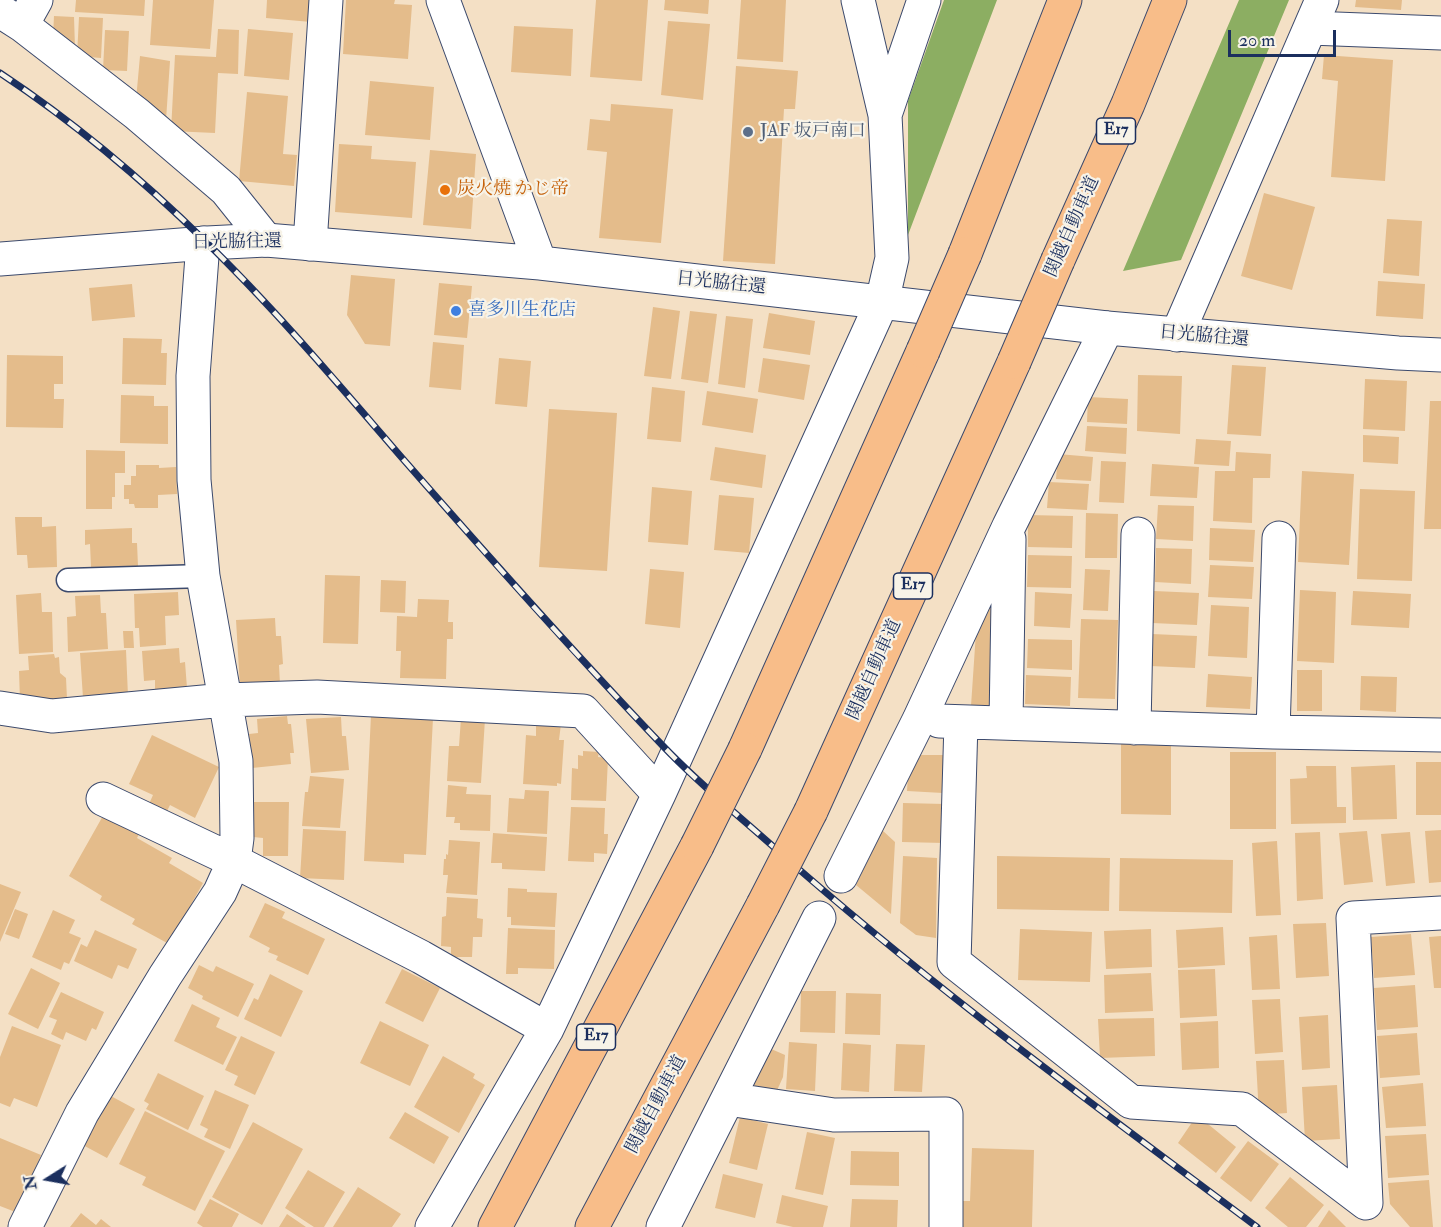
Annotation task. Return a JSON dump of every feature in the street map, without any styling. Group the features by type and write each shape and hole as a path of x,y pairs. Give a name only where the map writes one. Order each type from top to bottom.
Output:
{"highway":[{"name":"E17","path":"495,1227 691,857 745,749 965,254 1065,0"},
{"name":"関越自動車道","path":"592,1227 811,811 1014,362 1128,104 1170,0"}],"street":[{"path":"310,244 326,0"},
{"path":"443,0 540,263"},
{"path":"432,1227 547,1029 659,794 882,302 892,258 885,116 858,0"},
{"path":"885,116 924,0"},
{"path":"19,12 226,190 266,240"},
{"path":"1177,335 1316,14 1441,33"},
{"name":"日光脇往還","path":"0,259 266,240 540,263 1177,335 1441,355"},
{"path":"25,1227 82,1113 165,976 220,892 234,861 237,838 236,761 203,576 194,480 193,388 203,243"},
{"path":"841,876 919,720 1009,526 1107,328"},
{"path":"1006,723 1009,526"},
{"path":"1134,728 1138,534"},
{"path":"1273,732 1280,538"},
{"path":"0,708 52,716 225,700 317,697 582,711 659,794"},
{"path":"919,720 1273,732 1441,735"},
{"path":"961,722 954,962 1131,1102 1242,1109 1366,1203 1353,918 1441,913"},
{"path":"103,799 234,861 421,957 547,1029"},
{"path":"663,1227 819,918"},
{"path":"728,1099 834,1116 946,1114 946,1227"}],"lane":[{"path":"68,580 203,576"}],"green space":[{"path":"944,0 997,0 908,235 908,101"},
{"path":"1239,0 1289,0 1181,260 1123,271"}],"building":[{"path":"76,0 145,0 144,16 75,12"},
{"path":"153,0 214,0 210,49 150,45"},
{"path":"267,0 313,0 311,22 266,18"},
{"path":"346,0 395,0 394,4 412,5 408,59 343,54"},
{"path":"596,0 648,0 642,81 590,77"},
{"path":"665,0 709,0 708,14 664,10"},
{"path":"741,0 786,0 783,62 737,59"},
{"path":"1356,0 1402,0 1401,10 1355,7"},
{"path":"54,16 74,17 75,48 53,36"},
{"path":"79,17 103,18 101,58 77,56"},
{"path":"668,21 710,24 703,100 661,95"},
{"path":"514,26 573,29 571,76 511,72"},
{"path":"218,29 239,30 238,74 218,73 215,133 171,131 175,55 216,57"},
{"path":"248,29 293,33 289,80 244,76"},
{"path":"105,30 129,31 127,71 103,70"},
{"path":"1324,55 1393,60 1385,181 1331,177 1338,81 1322,79"},
{"path":"140,56 170,61 166,120 136,100"},
{"path":"736,66 798,71 795,109 784,109 775,264 723,261"},
{"path":"370,81 434,87 430,140 365,135"},
{"path":"247,92 288,96 283,154 297,155 294,186 239,181"},
{"path":"611,104 673,109 661,243 599,238 607,152 587,150 590,119 610,121"},
{"path":"339,144 372,146 371,159 416,162 412,218 335,212"},
{"path":"430,150 476,154 471,229 423,225"},
{"path":"1264,193 1315,207 1292,290 1241,276"},
{"path":"1387,219 1422,221 1419,276 1383,273"},
{"path":"351,275 395,279 390,346 365,344 347,315"},
{"path":"1378,281 1425,284 1423,319 1376,316"},
{"path":"439,283 472,286 467,338 434,335"},
{"path":"132,284 135,317 92,321 89,288"},
{"path":"653,307 680,311 671,379 644,376"},
{"path":"690,311 717,314 708,383 681,379"},
{"path":"769,313 815,321 810,355 763,348"},
{"path":"726,316 753,319 745,388 718,384"},
{"path":"123,338 162,339 161,353 167,353 166,385 122,384"},
{"path":"433,342 464,345 461,390 429,387"},
{"path":"7,355 63,356 63,384 54,384 54,399 64,399 63,428 6,427"},
{"path":"499,358 531,361 527,407 495,404"},
{"path":"763,358 810,365 804,400 758,392"},
{"path":"1232,365 1266,367 1261,436 1227,434"},
{"path":"1138,375 1182,376 1180,434 1137,431"},
{"path":"1365,379 1407,381 1405,431 1363,429"},
{"path":"652,387 685,391 681,442 647,439"},
{"path":"707,391 758,399 753,433 702,425"},
{"path":"121,395 154,396 154,406 168,406 168,444 120,443"},
{"path":"1088,397 1128,399 1127,424 1087,422"},
{"path":"1430,401 1441,401 1441,529 1424,529"},
{"path":"549,409 617,413 607,571 539,567"},
{"path":"1087,426 1127,428 1126,454 1085,451"},
{"path":"1363,435 1399,437 1398,464 1363,462"},
{"path":"1196,439 1231,441 1229,466 1194,464"},
{"path":"715,447 766,455 762,488 710,480"},
{"path":"86,450 125,451 125,473 115,473 115,497 112,497 112,509 86,509"},
{"path":"1236,452 1271,454 1270,478 1253,478 1252,523 1213,521 1215,471 1235,471"},
{"path":"1058,454 1093,457 1091,481 1056,479"},
{"path":"1101,461 1126,462 1124,503 1099,502"},
{"path":"1152,464 1199,467 1197,498 1150,496"},
{"path":"136,465 159,465 159,468 176,467 177,494 158,495 158,508 135,508 134,504 129,504 129,499 124,499 124,485 131,485 131,476 136,476"},
{"path":"1302,471 1354,474 1349,565 1298,562"},
{"path":"1049,482 1089,484 1087,510 1047,508"},
{"path":"652,487 692,491 688,545 648,542"},
{"path":"1360,489 1415,491 1412,581 1357,579"},
{"path":"719,495 754,498 749,553 714,550"},
{"path":"1158,505 1194,506 1193,541 1156,539"},
{"path":"1086,513 1118,514 1117,558 1085,558"},
{"path":"1028,515 1073,516 1072,548 1028,547"},
{"path":"15,517 42,517 42,527 56,526 57,567 28,568 27,555 17,555"},
{"path":"132,528 132,543 137,543 138,566 91,567 90,544 85,545 85,530"},
{"path":"1210,528 1255,530 1253,562 1209,560"},
{"path":"1156,548 1192,549 1191,584 1155,582"},
{"path":"1028,555 1072,556 1071,588 1027,587"},
{"path":"1210,565 1254,567 1252,599 1208,597"},
{"path":"650,569 684,572 680,628 645,624"},
{"path":"1085,569 1110,570 1108,611 1083,610"},
{"path":"325,575 360,576 358,644 323,643"},
{"path":"381,580 406,581 405,613 380,612"},
{"path":"1300,590 1336,592 1334,663 1297,661"},
{"path":"1154,591 1199,593 1197,625 1152,623"},
{"path":"1353,591 1411,594 1409,628 1351,625"},
{"path":"178,592 179,615 165,616 166,645 140,647 139,628 135,628 134,594"},
{"path":"1035,592 1072,594 1070,628 1034,626"},
{"path":"41,593 42,612 52,612 53,652 19,654 16,595"},
{"path":"100,595 101,613 106,613 108,649 68,652 67,617 76,616 75,596"},
{"path":"418,599 449,600 448,622 453,622 453,639 447,639 446,679 400,678 401,651 396,651 397,616 417,617"},
{"path":"989,602 998,603 990,707 971,706 976,632"},
{"path":"1211,605 1249,607 1247,658 1208,656"},
{"path":"275,618 276,636 281,636 283,664 279,665 280,684 240,687 236,620"},
{"path":"1081,619 1118,620 1115,699 1078,698"},
{"path":"123,631 133,631 134,648 124,648"},
{"path":"1152,634 1197,636 1195,668 1150,666"},
{"path":"1028,639 1072,640 1072,670 1027,668"},
{"path":"179,648 180,663 185,662 187,688 155,690 155,680 144,681 142,651"},
{"path":"126,650 128,696 83,698 80,653"},
{"path":"54,654 55,658 59,657 60,673 66,678 67,699 20,701 19,671 29,670 28,656"},
{"path":"1297,670 1322,670 1322,711 1297,711"},
{"path":"1208,674 1252,677 1250,709 1206,707"},
{"path":"1026,675 1071,677 1070,706 1025,704"},
{"path":"1361,676 1397,677 1396,712 1360,710"},
{"path":"371,715 433,718 426,855 404,854 404,863 364,861"},
{"path":"287,716 288,724 291,724 294,753 290,753 291,764 252,768 249,734 258,733 257,719"},
{"path":"341,717 342,736 346,736 349,770 311,773 306,719"},
{"path":"461,718 485,719 481,783 447,781 449,746 459,746"},
{"path":"536,722 561,724 559,740 564,740 561,784 557,783 557,786 523,784 526,735 536,736"},
{"path":"152,735 219,767 195,818 170,805 167,811 149,804 153,795 129,784"},
{"path":"1121,742 1171,743 1171,815 1121,814"},
{"path":"583,751 599,752 598,757 608,758 606,801 571,800 572,768 578,769 578,755 583,756"},
{"path":"1230,752 1276,752 1276,829 1230,829"},
{"path":"921,755 944,755 943,793 907,791 908,774"},
{"path":"1416,762 1441,762 1441,815 1416,815"},
{"path":"1395,765 1397,819 1353,820 1351,767"},
{"path":"1306,766 1336,766 1337,807 1346,807 1346,823 1291,824 1290,779 1307,778"},
{"path":"310,776 344,779 340,828 302,826 305,792 308,792"},
{"path":"448,785 467,787 466,794 491,795 490,831 460,830 460,823 454,823 455,817 446,817"},
{"path":"525,790 549,791 547,834 507,832 509,798 524,799"},
{"path":"253,802 289,802 288,856 263,856 263,838 253,837"},
{"path":"903,803 945,804 944,843 902,842"},
{"path":"571,807 605,808 604,834 608,834 607,854 594,853 594,862 568,861"},
{"path":"104,814 139,834 137,838 172,858 169,863 203,883 169,944 132,924 135,919 100,900 102,896 69,876"},
{"path":"303,829 346,831 344,880 300,878"},
{"path":"882,830 895,842 891,914 856,885"},
{"path":"1441,830 1441,882 1429,883 1425,831"},
{"path":"1367,831 1373,882 1344,885 1339,833"},
{"path":"1320,832 1323,899 1297,901 1295,833"},
{"path":"1410,832 1415,883 1386,886 1381,834"},
{"path":"493,833 547,837 545,871 502,869 502,863 491,863"},
{"path":"449,840 480,842 477,895 446,893 448,875 443,875"},
{"path":"1277,841 1281,915 1256,916 1252,843"},
{"path":"903,856 937,858 936,938 916,935 900,923"},
{"path":"997,856 1110,858 1109,911 997,909"},
{"path":"1120,858 1233,860 1232,913 1119,911"},
{"path":"0,884 21,892 0,942"},
{"path":"508,888 527,889 527,892 557,893 555,927 511,925 511,917 507,917"},
{"path":"447,897 478,899 477,918 483,919 482,937 473,937 472,957 451,957 451,947 441,946 442,917 446,916"},
{"path":"265,903 285,912 282,918 325,939 308,975 276,960 278,956 268,952 270,948 249,937"},
{"path":"15,909 28,914 19,939 5,934"},
{"path":"53,910 75,920 69,933 81,938 69,964 64,962 61,970 32,957"},
{"path":"1326,923 1329,976 1296,978 1293,924"},
{"path":"1223,927 1225,965 1178,968 1176,930"},
{"path":"508,928 555,930 554,969 518,968 518,974 506,974"},
{"path":"1020,929 1092,932 1090,982 1018,980"},
{"path":"1151,929 1152,967 1106,969 1104,931"},
{"path":"95,930 137,949 128,969 118,965 112,979 74,961 81,944 87,947"},
{"path":"1411,934 1415,975 1374,978 1371,937"},
{"path":"1277,935 1280,989 1252,990 1249,937"},
{"path":"1441,936 1441,988 1434,988 1429,937"},
{"path":"199,965 213,972 216,966 254,984 238,1017 202,999 203,996 188,988"},
{"path":"31,968 60,983 38,1029 8,1014"},
{"path":"402,969 440,988 423,1022 385,1003"},
{"path":"1215,969 1217,1016 1180,1018 1178,970"},
{"path":"1151,973 1153,1011 1105,1013 1104,975"},
{"path":"270,974 303,991 281,1037 244,1019 254,998 258,1000"},
{"path":"1415,985 1418,1027 1377,1030 1374,988"},
{"path":"801,991 836,991 835,1033 800,1032"},
{"path":"61,992 104,1012 96,1030 92,1028 86,1041 66,1032 63,1040 51,1034 57,1020 49,1017"},
{"path":"846,993 881,994 880,1035 845,1034"},
{"path":"1280,999 1283,1052 1255,1054 1252,1000"},
{"path":"192,1004 220,1018 216,1027 237,1037 223,1065 174,1041"},
{"path":"1328,1015 1330,1068 1302,1070 1299,1017"},
{"path":"1154,1018 1155,1056 1100,1058 1098,1019"},
{"path":"380,1021 429,1045 410,1086 360,1063"},
{"path":"1218,1021 1219,1068 1182,1070 1180,1023"},
{"path":"12,1026 61,1045 37,1107 14,1098 10,1107 0,1103 0,1057"},
{"path":"1417,1033 1420,1075 1380,1078 1377,1036"},
{"path":"241,1036 275,1052 255,1095 234,1085 238,1076 225,1070"},
{"path":"789,1042 817,1044 815,1091 786,1089"},
{"path":"843,1043 871,1045 869,1092 841,1090"},
{"path":"896,1044 925,1045 922,1092 894,1091"},
{"path":"769,1048 785,1055 783,1077 775,1095 752,1085"},
{"path":"443,1056 475,1074 473,1078 485,1085 459,1133 414,1107"},
{"path":"1284,1060 1287,1113 1259,1115 1256,1061"},
{"path":"158,1073 204,1096 188,1130 146,1109 149,1104 144,1101"},
{"path":"1423,1083 1426,1126 1386,1128 1382,1087"},
{"path":"1337,1085 1340,1139 1305,1141 1302,1087"},
{"path":"215,1090 249,1105 230,1149 204,1137 208,1129 200,1125"},
{"path":"109,1095 135,1109 107,1158 81,1144"},
{"path":"145,1111 225,1151 195,1211 142,1185 146,1177 119,1164"},
{"path":"405,1112 449,1137 434,1164 389,1138"},
{"path":"1197,1115 1236,1147 1216,1173 1178,1143"},
{"path":"740,1117 768,1124 757,1170 729,1163"},
{"path":"253,1122 303,1149 262,1225 212,1197"},
{"path":"807,1132 835,1138 823,1195 795,1189"},
{"path":"1426,1134 1429,1175 1388,1178 1385,1136"},
{"path":"0,1138 41,1155 18,1213 0,1206"},
{"path":"1248,1141 1279,1164 1251,1202 1220,1178"},
{"path":"972,1148 1034,1150 1032,1227 961,1227 962,1201 970,1201"},
{"path":"851,1151 899,1152 899,1186 850,1185"},
{"path":"308,1170 345,1192 324,1227 314,1227 285,1208"},
{"path":"723,1174 763,1184 755,1218 715,1208"},
{"path":"1290,1177 1324,1205 1306,1227 1288,1227 1265,1208"},
{"path":"1429,1180 1433,1227 1410,1227 1390,1204 1388,1183"},
{"path":"358,1187 401,1214 392,1227 333,1227"},
{"path":"782,1195 828,1206 823,1227 793,1227 776,1223"},
{"path":"210,1199 239,1214 232,1227 203,1227 197,1223"},
{"path":"852,1199 898,1200 897,1227 850,1227"},
{"path":"1329,1210 1346,1227 1318,1227"},
{"path":"81,1213 96,1225 101,1219 111,1227 70,1227"},
{"path":"287,1214 306,1227 279,1227"}],"railway":[{"path":"0,73 55,111 107,153 158,196 232,268 307,348 467,532 564,639 676,760 704,786 893,949 1074,1090 1257,1227"}],"place":[{"name":"JAF 坂戸南口","path":"748,132"},
{"name":"炭火焼 かじ帝","path":"445,190"},
{"name":"喜多川生花店","path":"456,311"}]}
